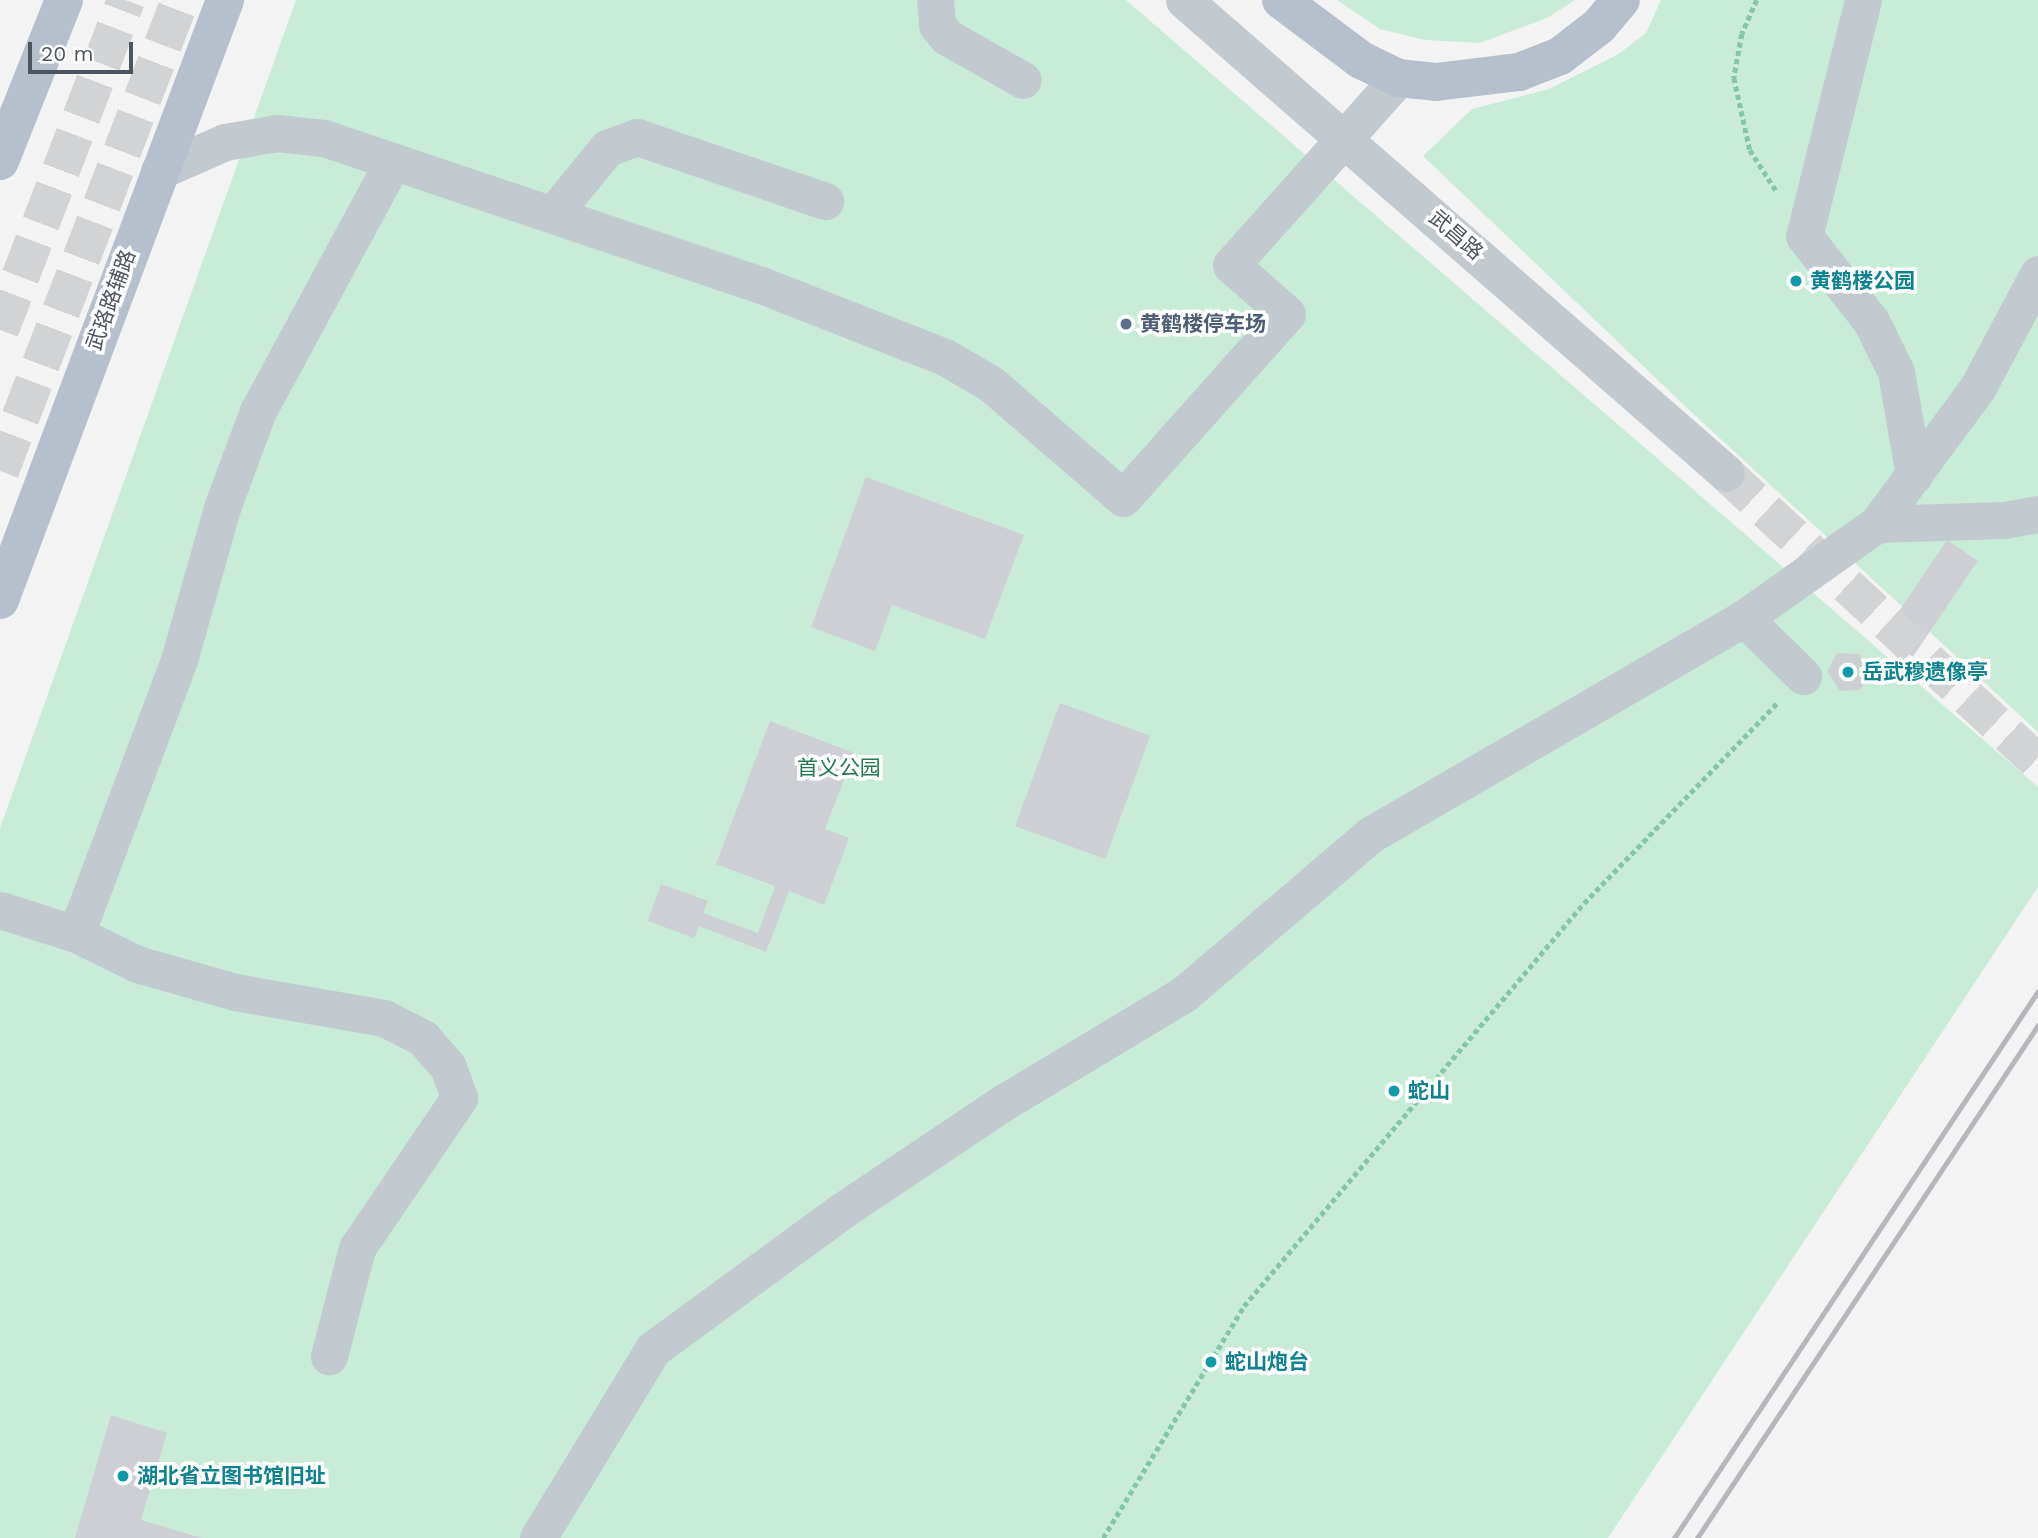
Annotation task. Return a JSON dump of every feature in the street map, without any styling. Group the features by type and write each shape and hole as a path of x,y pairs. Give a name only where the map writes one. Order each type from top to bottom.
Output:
{"main road":[{"path":"0,161 64,0"},
{"name":"武珞路辅路","path":"0,600 225,0"},
{"path":"1281,0 1350,53 1398,78 1436,82 1519,72 1560,56 1599,26 1621,0"}],"street":[{"path":"935,0 937,25 947,37 1023,80"},
{"name":"武昌路","path":"1184,0 1726,473"},
{"path":"1863,0 1804,236 1871,321 1896,372 1914,475"},
{"path":"159,171 225,142 277,133 324,138 553,214 761,285 945,356 991,384 1123,498 1287,314 1231,265 1398,78"},
{"path":"553,214 607,148 638,136 825,201"},
{"path":"76,934 178,660 223,505 258,411 393,161"},
{"path":"538,1538 653,1349 840,1212 995,1108 1184,994 1370,835 1744,618 1877,524 1978,387 2038,274"},
{"path":"1877,524 2004,520 2038,514"},
{"path":"1744,618 1803,676"},
{"path":"0,910 76,934 137,964 235,992 384,1018 423,1038 448,1067 459,1098 357,1248 329,1356"}],"path":[{"path":"1757,0 1742,34 1734,78 1740,110 1750,150 1804,236"},
{"path":"1104,1538 1244,1306 1584,903 1803,676"}],"green space":[{"name":"首义公园","path":"296,0 1126,0 2038,787 2038,887 1608,1538 0,1538 0,828"},
{"path":"1337,0 1575,0 1547,18 1480,43 1425,40 1380,29"},
{"name":"黄鹤楼公园","path":"1661,0 2038,0 2038,732 1685,406 1423,156 1472,109 1549,89 1617,55 1646,33"}],"building":[{"path":"866,477 1024,535 985,639 892,605 875,651 811,627"},
{"path":"1947,540 1978,561 1913,657 1882,636"},
{"name":"岳武穆遗像亭","path":"1837,653 1859,654 1870,673 1860,690 1840,691 1827,671"},
{"path":"1060,703 1150,736 1105,859 1015,826"},
{"path":"770,721 854,753 825,829 849,838 824,905 789,891 766,952 699,926 694,938 648,921 661,884 708,901 703,913 758,933 775,886 716,864"},
{"name":"湖北省立图书馆旧址","path":"111,1415 167,1433 141,1520 202,1538 75,1538"}],"tunnel":[{"path":"0,330 126,0"},
{"path":"0,471 180,0"},
{"path":"1726,473 2038,762"}],"railway":[{"path":"1674,1538 2038,991"},
{"path":"1697,1538 2038,1025"}],"place":[{"name":"黄鹤楼公园","path":"1796,281"},
{"name":"黄鹤楼停车场","path":"1126,324"},
{"name":"岳武穆遗像亭","path":"1848,672"},
{"name":"蛇山","path":"1394,1091"},
{"name":"蛇山炮台","path":"1211,1362"},
{"name":"湖北省立图书馆旧址","path":"123,1476"}]}
